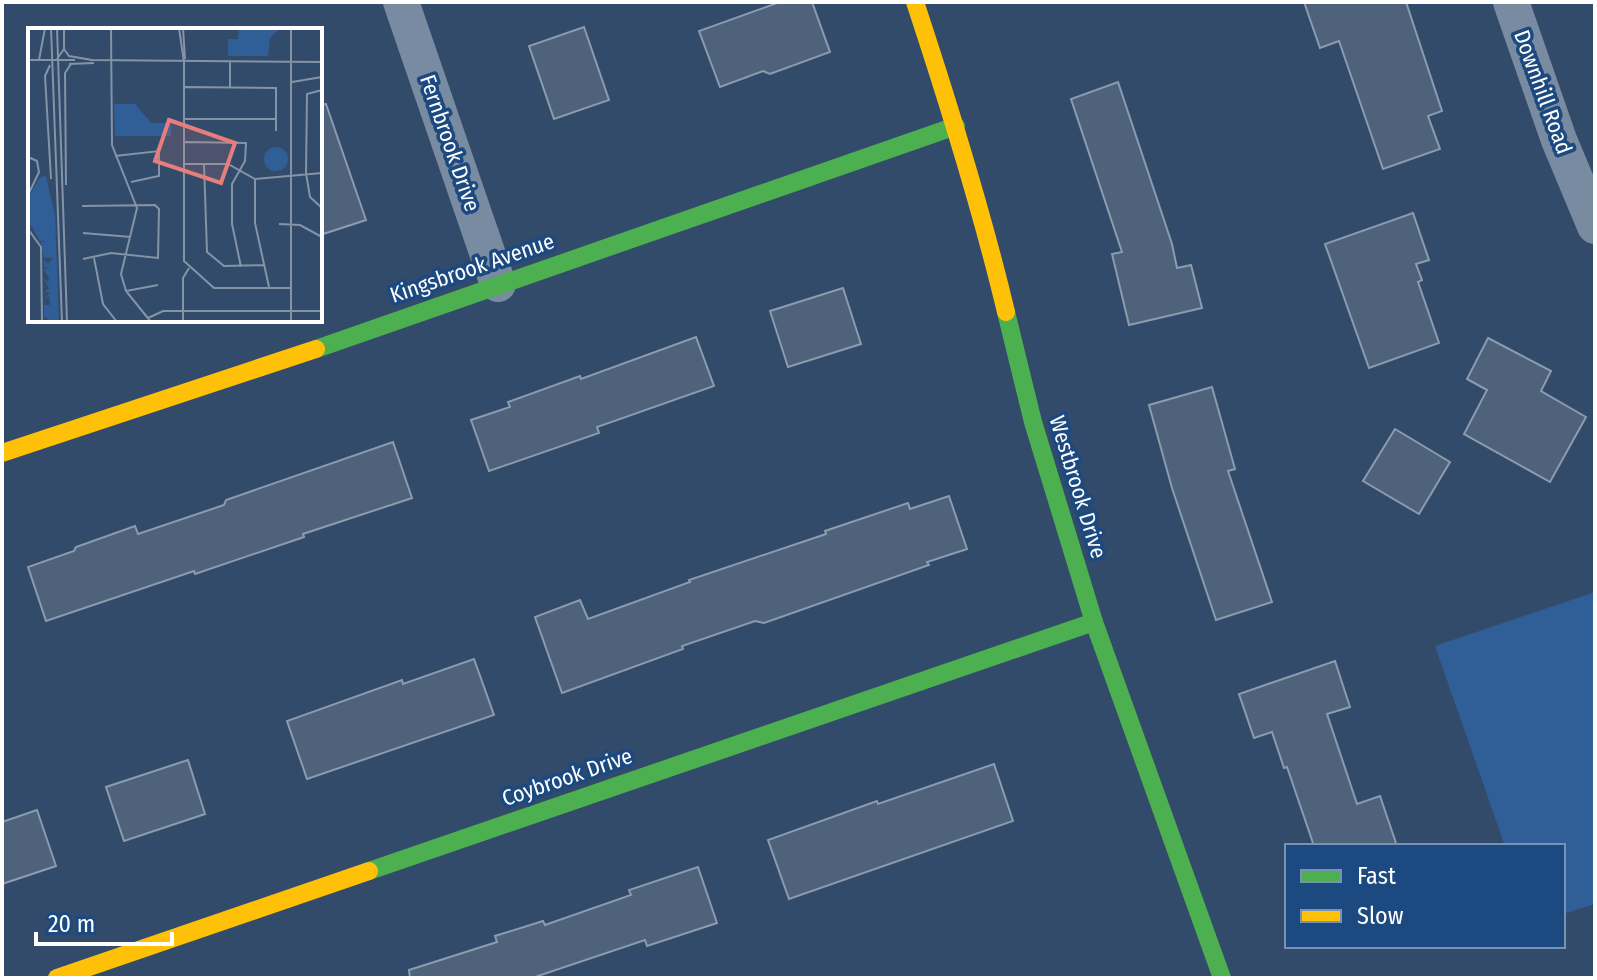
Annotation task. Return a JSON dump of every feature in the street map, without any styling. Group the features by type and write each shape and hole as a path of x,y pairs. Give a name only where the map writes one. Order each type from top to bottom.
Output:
{"street":[{"name":"Fernbrook Drive","path":"401,2 498,284"},
{"name":"Westbrook Drive","path":"915,2 986,228 1033,422 1094,622 1222,978"},
{"name":"Downhill Road","path":"1511,2 1559,140 1595,226"},
{"name":"Kingsbrook Avenue","path":"2,453 250,372 956,126"},
{"name":"Coybrook Drive","path":"57,978 1094,622"}],"shaded area":[{"path":"1595,592 1595,904 1565,913 1565,844 1504,844 1435,646"}],"building":[{"path":"780,2 812,2 830,52 770,74 763,71 720,87 699,31"},
{"path":"1304,2 1406,2 1442,111 1428,116 1440,149 1383,169 1339,41 1320,48"},
{"path":"584,27 609,100 554,119 529,46"},
{"path":"1118,82 1172,244 1177,268 1191,265 1202,308 1129,325 1112,254 1122,252 1071,99"},
{"path":"326,104 366,220 322,234 322,105"},
{"path":"1413,213 1429,260 1416,264 1422,280 1418,282 1439,343 1369,368 1325,244"},
{"path":"843,288 861,344 788,367 770,311"},
{"path":"696,337 714,386 597,427 599,433 489,471 471,420 510,407 508,402"},
{"path":"1488,338 1551,371 1541,391 1586,417 1550,482 1464,434 1487,390 1467,379"},
{"path":"1212,387 1235,469 1228,471 1272,602 1216,620 1172,488 1149,405"},
{"path":"1395,429 1450,462 1419,514 1363,481"},
{"path":"393,442 412,498 195,574 194,571 46,621 28,567 135,526 138,534 224,505 226,500"},
{"path":"949,496 967,549 764,623 755,621 682,646 683,649 562,693 535,617 580,600 588,619 689,580 826,534 825,531 908,503 910,509"},
{"path":"474,659 494,715 307,779 287,721 402,680 403,684"},
{"path":"1335,661 1350,707 1327,714 1357,804 1380,796 1396,844 1313,844 1272,732 1254,738 1239,694"},
{"path":"188,760 205,814 124,841 106,787"},
{"path":"994,764 1013,821 789,899 768,840"},
{"path":"37,810 56,866 2,884 2,822"},
{"path":"698,867 717,923 647,946 645,940 532,978 410,978 409,970 497,942 495,936 543,921 545,925 631,895 629,890"}],"traffic: fast":[{"path":"316,349 956,126"},
{"path":"1006,312 1033,422 1094,622 1222,978"},
{"path":"369,871 1094,622"}],"traffic: slow":[{"path":"915,2 964,156 1006,312"},
{"path":"2,453 316,349"},
{"path":"57,978 369,871"}]}
